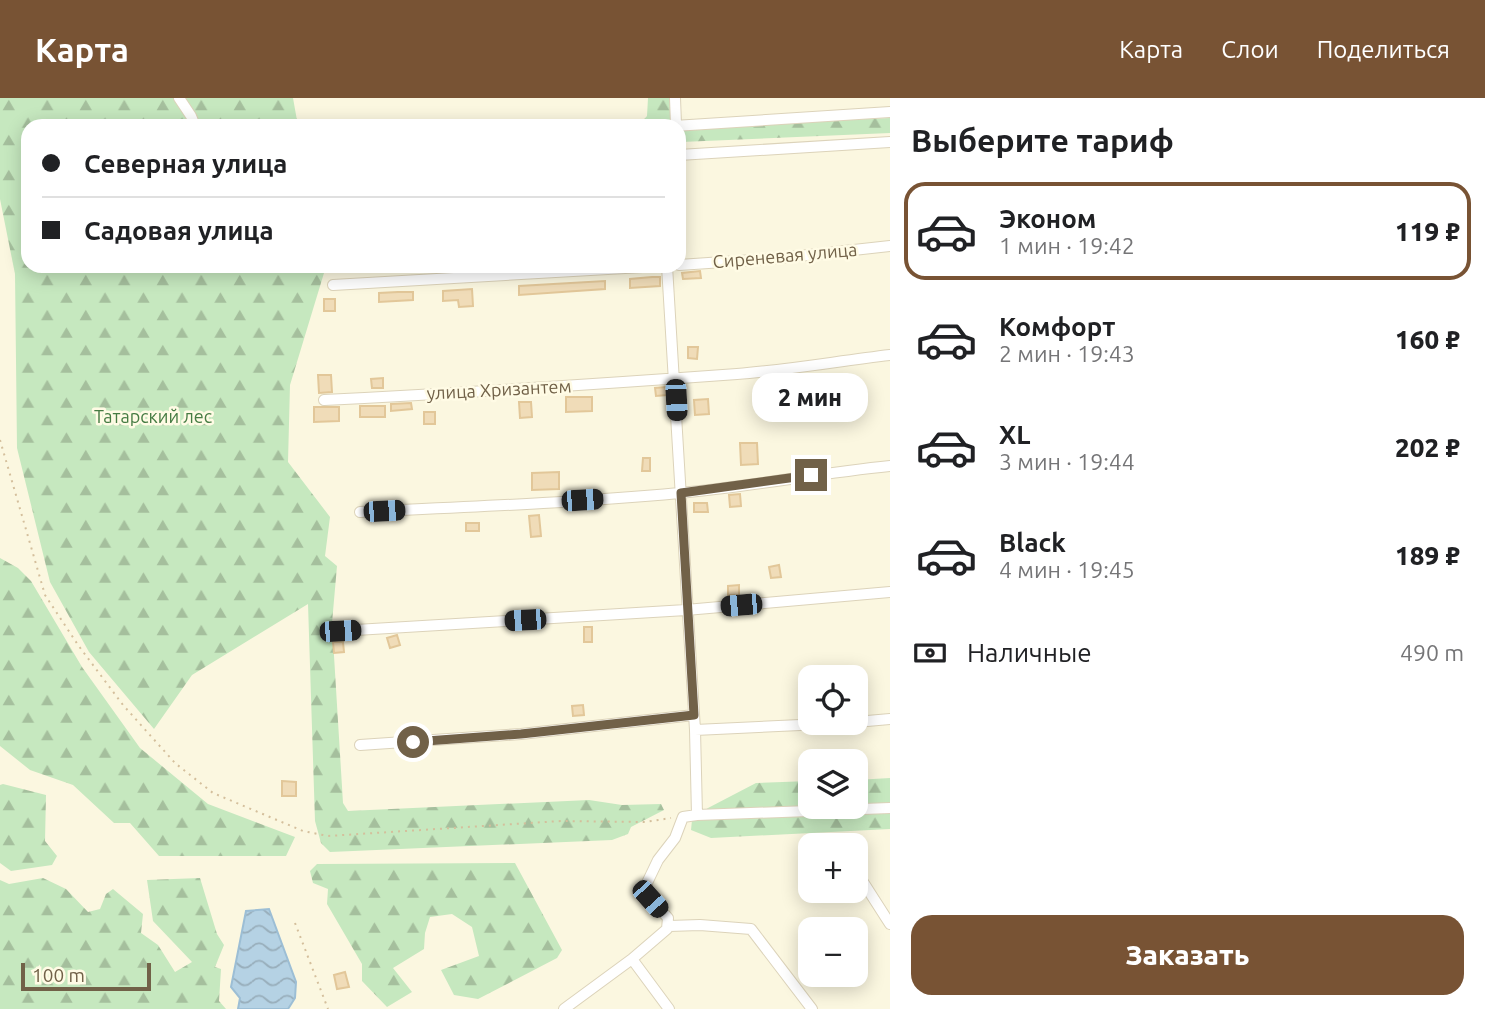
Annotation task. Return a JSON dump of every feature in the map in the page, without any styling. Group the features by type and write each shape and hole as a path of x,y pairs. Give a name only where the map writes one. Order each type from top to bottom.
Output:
{"street":[{"path":"179,98 192,119"},
{"path":"674,98 675,119"},
{"path":"686,124 890,112"},
{"path":"686,155 890,142"},
{"name":"Сиреневая улица","path":"686,265 890,246"},
{"path":"333,285 540,273"},
{"path":"667,273 695,730 697,815"},
{"name":"улица Хризантем","path":"324,400 557,388 739,374 890,355"},
{"path":"360,512 681,493 890,466"},
{"path":"340,631 686,610 890,592"},
{"path":"360,745 521,734 694,715"},
{"path":"868,721 890,719"},
{"path":"695,730 798,725"},
{"path":"668,926 668,918 650,899 646,885 658,859 675,838 683,817 890,808"},
{"path":"868,890 890,924"},
{"path":"564,1009 632,959 668,926 700,925 751,929 811,1009"},
{"path":"632,959 669,1009"}],"path":[{"path":"0,440 45,595 123,705 175,763 213,793 303,831 328,836 561,821 645,822 683,817"},
{"path":"295,923 328,1009"}],"green space":[{"name":"Татарский лес","path":"0,98 293,98 297,119 21,119 21,273 324,273 290,385 288,462 330,517 325,556 337,566 332,623 343,803 348,811 589,800 622,805 661,804 664,810 631,827 628,834 612,840 330,852 321,843 315,821 308,604 192,675 154,729 89,652 50,582 17,448 15,274 0,199"},
{"path":"648,98 670,98 671,119 644,119 647,116"},
{"path":"890,118 890,133 686,142 686,127"},
{"path":"0,558 18,568 31,581 82,667 140,748 208,804 295,837 286,856 159,856 130,823 114,823 73,785 30,770 0,746"},
{"path":"890,778 890,829 711,838 691,830 692,820 708,808 756,783 798,781 798,819 868,819 868,779"},
{"path":"0,785 46,795 45,841 57,856 52,865 11,871 0,863"},
{"path":"515,863 562,950 557,958 478,999 454,995 441,970 479,956 472,927 452,914 430,917 424,949 393,968 412,992 387,1007 362,981 362,964 327,904 328,889 313,883 310,871 317,864"},
{"path":"43,878 66,889 88,912 100,909 106,894 113,889 143,914 141,933 158,945 175,972 192,962 153,921 147,880 200,878 217,934 224,945 215,967 221,969 219,1001 226,1009 0,1009 0,880 9,884"}],"water":[{"path":"269,909 296,982 295,998 288,1009 238,1009 240,998 231,987 246,911"}],"building":[{"path":"700,271 701,278 683,279 682,273"},
{"path":"660,277 660,286 630,288 630,279"},
{"path":"605,281 605,289 519,295 519,286"},
{"path":"472,289 473,306 459,307 458,300 443,301 443,291"},
{"path":"413,292 413,300 379,302 379,293"},
{"path":"324,299 335,299 335,311 324,311"},
{"path":"688,347 698,347 697,359 688,358"},
{"path":"318,375 331,375 332,392 319,393"},
{"path":"383,378 383,388 372,388 371,379"},
{"path":"666,387 667,395 656,396 655,388"},
{"path":"566,397 592,397 592,411 566,412"},
{"path":"708,399 709,414 695,415 694,400"},
{"path":"519,402 531,402 532,417 520,418"},
{"path":"411,403 412,409 391,411 391,404"},
{"path":"360,406 385,406 385,417 360,417"},
{"path":"314,407 339,407 339,421 314,422"},
{"path":"424,412 435,412 435,424 424,424"},
{"path":"740,443 757,443 758,464 741,465"},
{"path":"643,458 650,458 650,471 642,471"},
{"path":"559,472 559,489 532,490 532,473"},
{"path":"740,494 741,506 730,507 729,495"},
{"path":"694,503 707,503 708,512 694,512"},
{"path":"539,515 541,536 531,537 529,516"},
{"path":"466,523 479,523 479,531 466,531"},
{"path":"779,565 781,577 771,578 769,567"},
{"path":"739,585 739,595 728,595 728,586"},
{"path":"584,627 592,627 592,642 584,642"},
{"path":"397,635 400,645 390,648 387,638"},
{"path":"333,642 343,642 344,652 334,653"},
{"path":"583,705 584,715 573,716 572,706"},
{"path":"282,781 296,782 296,796 282,796"},
{"path":"345,972 349,987 337,989 334,975"}],"route":[{"path":"413,742 521,734 694,715 681,493 811,475"}]}
